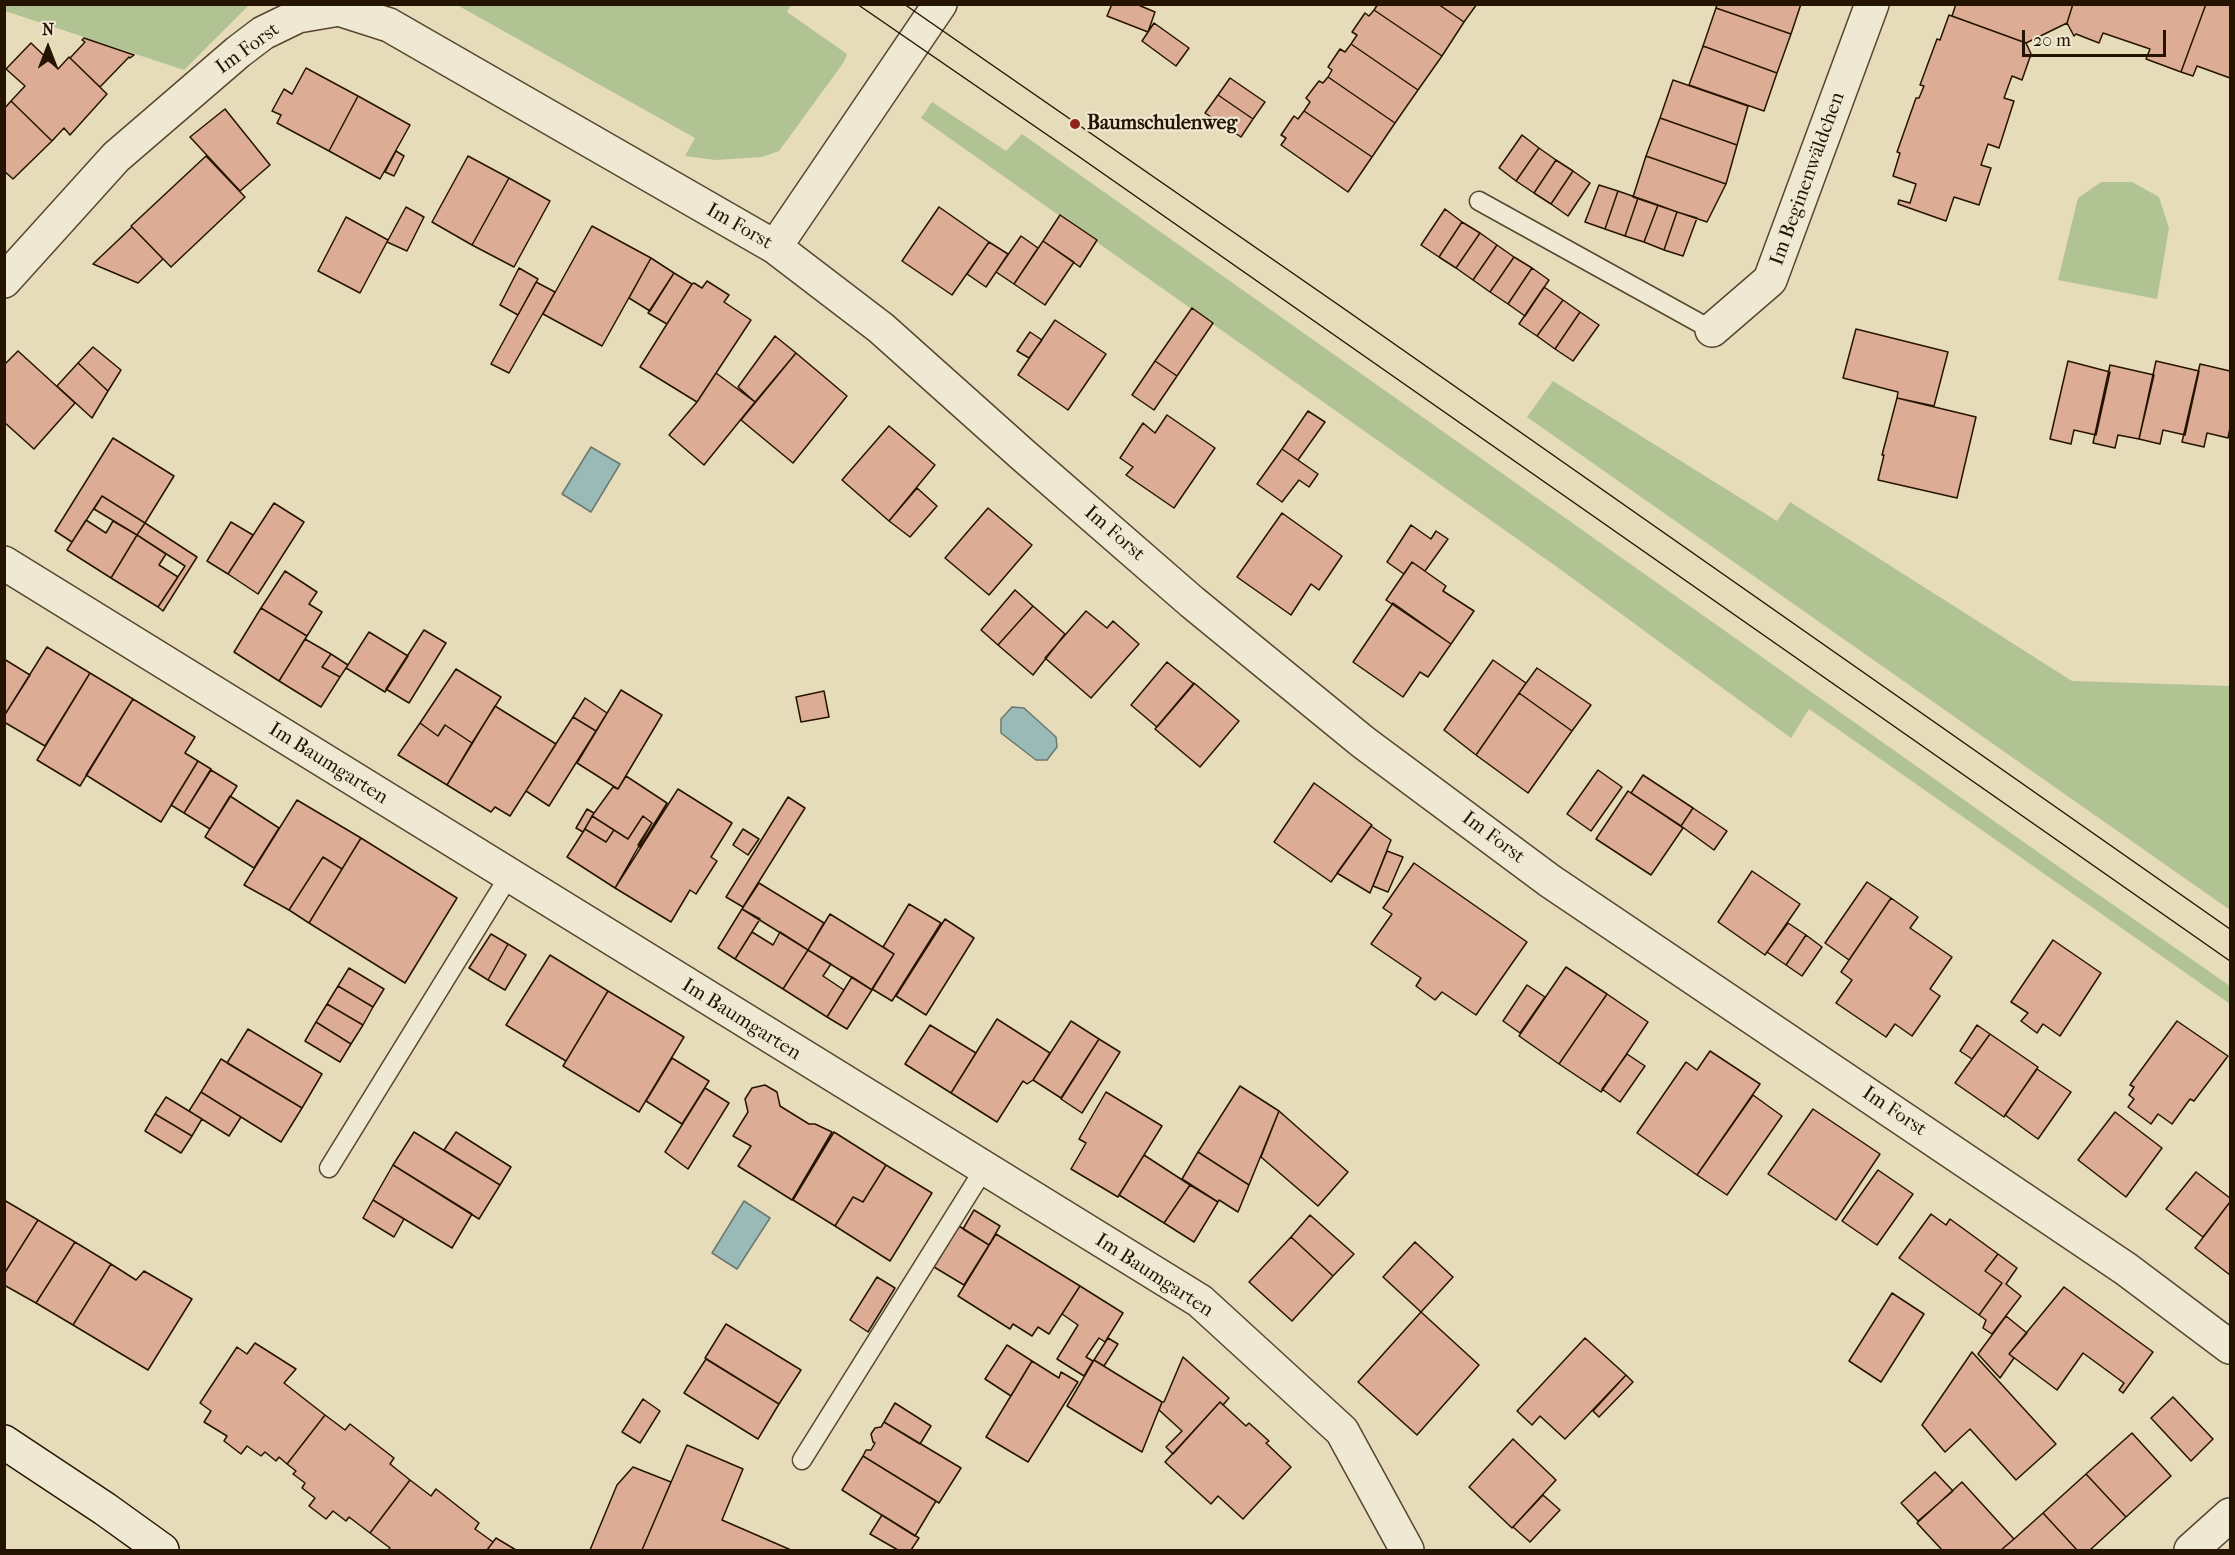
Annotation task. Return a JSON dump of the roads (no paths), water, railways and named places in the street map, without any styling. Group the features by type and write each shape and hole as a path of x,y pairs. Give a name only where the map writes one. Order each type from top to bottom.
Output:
{"street":[{"path":"775,247 940,4"},
{"name":"Im Beginenwäldchen","path":"1712,330 1770,280 1872,4"},
{"name":"Im Forst","path":"4,281 116,157 238,52 264,33 298,16 339,9 388,25 775,247 881,328 1192,602 1373,749 1550,881 2126,1269 2230,1347"},
{"name":"Im Baumgarten","path":"4,563 1200,1301 1342,1431 1407,1551"},
{"path":"4,1442 105,1509 162,1551"},
{"path":"2191,1551 2230,1515"}],"lane":[{"path":"1479,201 1712,330"},
{"path":"329,1168 509,876"},
{"path":"802,1460 984,1169"}],"water":[{"path":"591,447 620,464 591,512 562,494"},
{"path":"1012,707 1024,708 1056,737 1057,747 1047,760 1036,760 1001,733 1001,719"},
{"path":"744,1201 770,1218 737,1269 712,1253"}],"tram line":[{"path":"857,4 2230,961"},
{"path":"904,4 1343,308 2230,929"}],"place":[{"name":"Baumschulenweg","path":"1075,124"}]}
